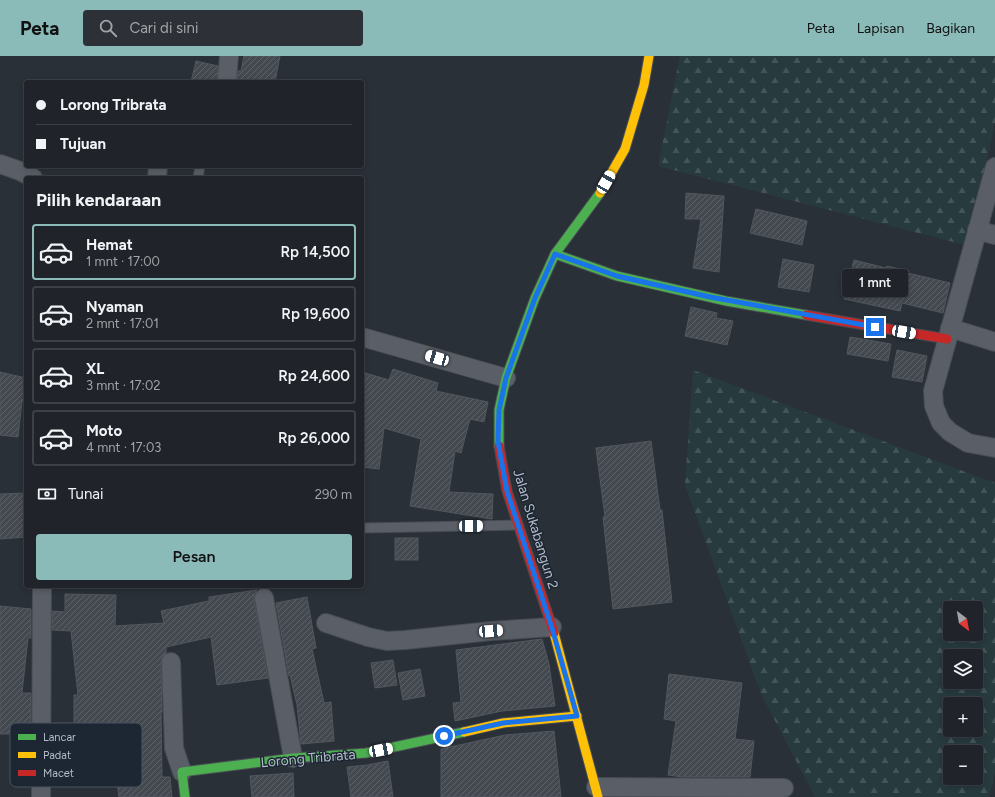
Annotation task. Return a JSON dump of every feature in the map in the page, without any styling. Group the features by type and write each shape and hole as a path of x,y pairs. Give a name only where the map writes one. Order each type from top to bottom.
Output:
{"street":[{"path":"228,80 229,56"},
{"name":"Jalan Sukabangun 2","path":"597,792 552,628 507,491 498,442 499,410 506,378 535,298 555,254 600,192 625,149 644,85 649,56"},
{"path":"0,164 29,176"},
{"path":"995,167 933,391 934,406 940,423 950,432 968,443 995,448"},
{"path":"977,230 995,235"},
{"path":"555,254 617,276 726,301 949,333 995,342"},
{"path":"364,338 506,378"},
{"path":"41,723 42,588"},
{"path":"264,598 293,758"},
{"path":"326,623 368,637 386,641 491,631 552,628"},
{"path":"171,662 174,748 182,772 185,797"},
{"name":"Lorong Tribrata","path":"182,772 293,758 366,753 503,723 577,716"},
{"path":"41,787 41,797"},
{"path":"597,792 784,788"}],"lane":[{"path":"364,528 518,525"}],"green space":[{"path":"680,56 995,56 995,122 969,246 658,166"},
{"path":"693,370 995,483 995,772 989,797 815,797 761,694 685,485"}],"building":[{"path":"244,56 280,56 275,80 237,80 238,71 241,71"},
{"path":"196,61 218,66 217,80 191,80"},
{"path":"686,193 724,196 719,272 693,268 701,219 685,219"},
{"path":"756,209 807,221 802,245 750,233"},
{"path":"783,259 814,265 809,292 778,287"},
{"path":"854,260 886,268 887,266 909,271 908,273 950,283 943,313 902,303 900,311 844,299"},
{"path":"691,307 717,313 716,318 733,321 727,345 685,336"},
{"path":"850,337 891,344 888,361 847,354"},
{"path":"897,350 927,356 922,382 892,377"},
{"path":"393,369 438,383 436,391 488,402 484,422 470,419 461,453 455,451 449,492 493,494 492,519 410,506 421,439 384,428 379,469 364,467 364,373 389,380"},
{"path":"0,372 24,378 24,402 22,401 18,437 0,435"},
{"path":"651,441 660,510 662,510 672,602 613,609 603,517 605,517 596,448"},
{"path":"24,493 24,537 0,539 0,494"},
{"path":"395,538 418,538 418,560 395,560"},
{"path":"257,590 254,595 254,600 268,678 217,685 211,637 166,647 166,653 162,657 161,662 162,777 170,777 172,797 119,797 118,787 142,787 142,723 74,723 74,695 78,695 71,631 52,630 52,611 65,612 65,594 116,595 115,626 164,623 161,611 209,601 209,597"},
{"path":"307,597 316,648 312,649 324,703 331,702 334,741 301,744 297,705 290,675 289,676 276,603"},
{"path":"0,606 31,609 31,638 28,638 22,693 31,693 31,723 10,723 10,734 0,734"},
{"path":"542,639 549,664 555,706 502,711 455,721 453,703 461,702 456,650"},
{"path":"393,660 397,685 375,688 371,663"},
{"path":"420,669 425,696 403,700 398,673"},
{"path":"669,674 742,683 735,739 754,741 750,777 683,777 668,775 676,721 664,719"},
{"path":"554,731 561,797 441,797 441,749 505,735"},
{"path":"388,761 393,797 351,797 347,767"},
{"path":"293,773 294,797 252,797 250,776"}],"traffic: fast":[{"path":"499,446 499,410 506,378 535,298 555,254 600,193"},
{"path":"555,254 617,276 726,301 806,315"},
{"path":"185,797 182,772 293,758 366,753 464,732"}],"traffic: slow":[{"path":"600,193 625,149 644,85 649,56"},
{"path":"554,633 598,797"},
{"path":"464,732 503,723 577,716"}],"traffic: jam":[{"path":"806,315 947,339"},
{"path":"499,446 507,491 554,633"}],"route":[{"path":"444,736 503,723 577,716 552,628 507,491 498,442 499,410 506,378 535,298 555,254 617,276 726,301 875,327"}]}
